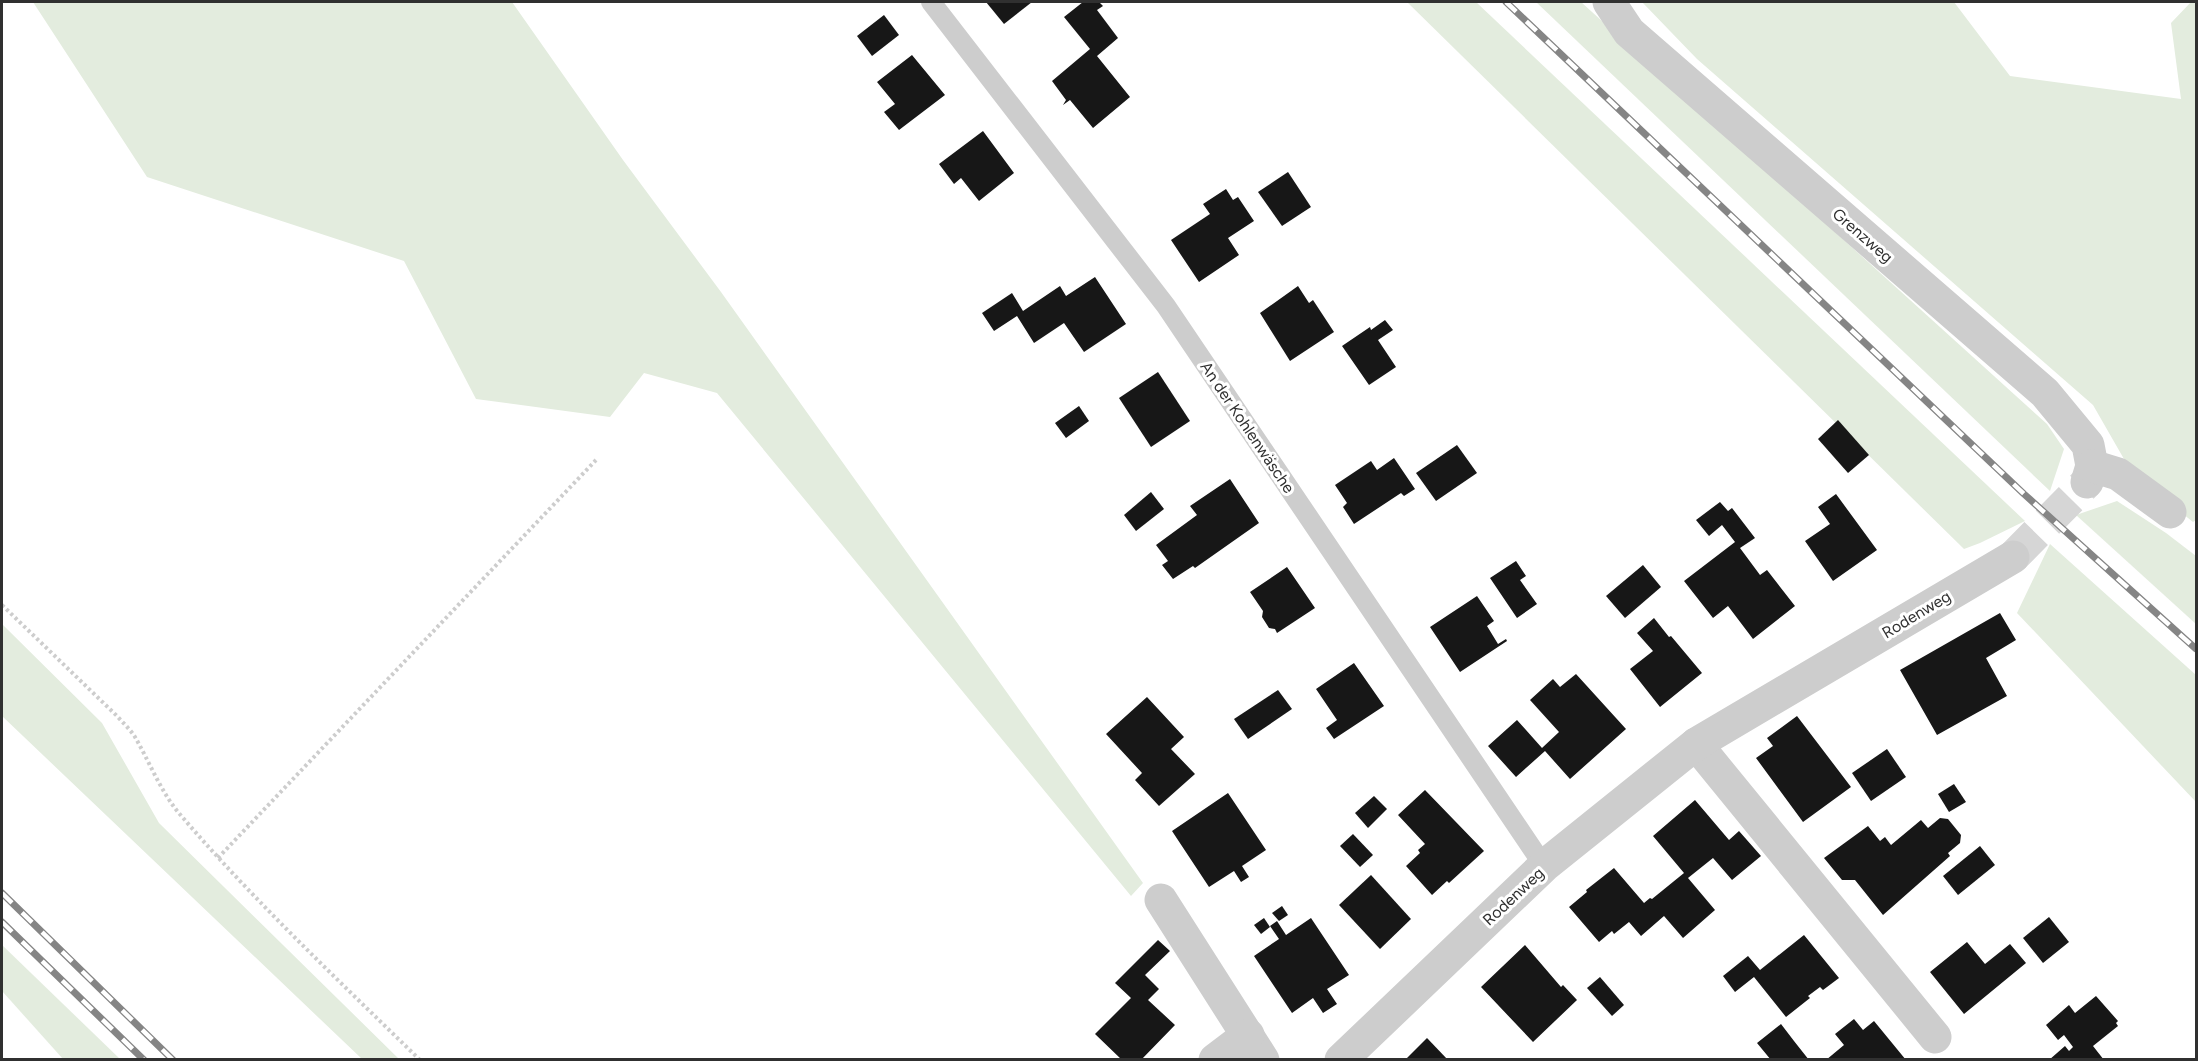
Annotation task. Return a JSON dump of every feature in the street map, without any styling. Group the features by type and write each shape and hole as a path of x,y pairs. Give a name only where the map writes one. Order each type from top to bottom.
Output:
{"street":[{"name":"Grenzweg","path":"1609,2 1629,32 2045,393 2088,445 2090,474 2118,474 2170,512"},
{"name":"Rodenweg","path":"1341,1059 1544,866 1696,744 2013,557"},
{"path":"1696,744 1935,1037"},
{"path":"1161,900 1256,1047 1215,1059"}],"lane":[{"name":"An der Kohlenwäsche","path":"931,2 1166,306 1544,866"}],"path":[{"path":"219,858 596,460"},
{"path":"2,605 134,735 176,809 274,918 420,1059"}],"shaded area":[{"path":"33,2 512,2 1143,883 1131,896 717,393 644,373 610,417 476,399 404,261 147,177"},
{"path":"1407,2 1476,2 2025,521 1964,549"},
{"path":"1536,2 1581,2 2047,424 2064,449 2050,491"},
{"path":"1642,2 1954,2 2010,76 2181,99 2171,23 2191,2 2196,2 2196,520 2193,522 2132,473 2093,405 1697,59"},
{"path":"2117,501 2196,556 2196,624 2076,515"},
{"path":"2050,544 2196,675 2196,802 2017,613"},
{"path":"2,624 102,723 159,823 399,1059 362,1059 2,716"},
{"path":"2,945 120,1059 63,1059 2,991"}],"building":[{"path":"986,2 1032,2 1004,24"},
{"path":"1083,2 1099,2 1103,6 1097,10 1118,38 1097,56 1130,97 1093,128 1070,100 1063,105 1066,100 1052,81 1090,49 1064,17"},
{"path":"884,15 899,35 872,56 857,36"},
{"path":"912,55 945,95 899,130 884,112 895,104 877,82"},
{"path":"983,131 1014,173 979,201 961,178 954,184 939,164"},
{"path":"1288,172 1311,207 1282,226 1258,192"},
{"path":"1226,189 1233,200 1238,197 1254,221 1228,238 1239,255 1199,282 1171,240 1210,214 1203,204"},
{"path":"1095,277 1126,324 1084,352 1064,323 1034,343 1017,316 994,331 982,313 1012,293 1023,311 1060,286 1066,296"},
{"path":"1298,286 1309,303 1313,300 1334,332 1290,361 1260,313"},
{"path":"1385,320 1393,330 1378,340 1396,367 1369,385 1342,346"},
{"path":"1158,372 1190,421 1151,447 1119,398"},
{"path":"1079,406 1089,421 1066,438 1055,423"},
{"path":"1838,420 1869,455 1848,473 1818,439"},
{"path":"1457,445 1477,473 1436,501 1416,473"},
{"path":"1394,458 1415,489 1404,496 1401,493 1354,524 1343,507 1347,503 1335,485 1371,461 1377,470"},
{"path":"1230,479 1259,523 1195,568 1193,566 1173,579 1162,565 1168,561 1156,545 1197,515 1190,506"},
{"path":"1151,492 1164,509 1136,531 1124,515"},
{"path":"1836,494 1877,550 1833,581 1805,541 1830,524 1818,507"},
{"path":"1720,502 1728,511 1732,508 1755,538 1740,548 1760,575 1767,570 1795,606 1753,639 1728,606 1713,618 1684,581 1735,542 1722,525 1709,536 1696,520"},
{"path":"1516,561 1526,576 1520,580 1537,604 1517,618 1490,578"},
{"path":"1643,565 1661,587 1625,618 1606,596"},
{"path":"1287,567 1315,608 1277,633 1275,629 1269,628 1262,617 1263,611 1250,592"},
{"path":"1477,596 1494,621 1487,626 1498,644 1506,639 1507,641 1460,672 1430,627"},
{"path":"2000,613 2016,640 1986,658 2007,696 1937,735 1900,670"},
{"path":"1654,618 1702,673 1660,707 1630,669 1653,651 1637,633"},
{"path":"1354,663 1384,706 1334,739 1326,728 1337,720 1316,689"},
{"path":"1576,674 1626,729 1570,779 1545,751 1516,777 1488,746 1517,720 1542,748 1559,732 1530,700 1553,679 1560,687"},
{"path":"1278,690 1292,709 1248,739 1234,719"},
{"path":"1147,697 1184,737 1171,749 1195,774 1159,806 1135,780 1142,773 1106,734"},
{"path":"1797,716 1851,787 1803,822 1756,758 1773,746 1767,738"},
{"path":"1887,749 1906,777 1871,801 1852,773"},
{"path":"1954,784 1966,802 1949,812 1938,794"},
{"path":"1425,790 1484,851 1449,883 1447,881 1432,895 1406,866 1420,853 1418,850 1425,844 1398,815"},
{"path":"1228,793 1266,850 1242,866 1249,877 1241,882 1234,871 1209,887 1172,831"},
{"path":"1374,796 1387,809 1368,828 1355,813"},
{"path":"1695,800 1729,840 1739,831 1761,856 1732,880 1713,858 1688,878 1715,910 1683,938 1664,916 1641,936 1629,922 1614,934 1612,931 1599,942 1569,907 1614,868 1644,903 1684,873 1653,836"},
{"path":"1940,818 1948,819 1961,835 1960,843 1948,853 1950,856 1883,915 1855,880 1842,880 1824,858 1868,826 1880,841 1885,837 1891,845 1921,820 1928,828"},
{"path":"1353,834 1373,855 1360,867 1340,846"},
{"path":"1980,846 1995,865 1958,895 1943,876"},
{"path":"1371,875 1411,919 1380,949 1339,905"},
{"path":"1282,906 1288,915 1279,921 1272,913"},
{"path":"2049,917 2069,942 2043,963 2023,938"},
{"path":"1264,918 1270,927 1261,934 1254,925"},
{"path":"1311,918 1349,975 1327,989 1337,1004 1323,1013 1313,998 1292,1013 1254,956 1279,939 1270,926 1277,921 1286,935"},
{"path":"1804,935 1839,978 1823,990 1820,987 1786,1017 1754,977 1735,992 1723,976 1748,956 1760,970"},
{"path":"1158,940 1170,951 1145,975 1159,989 1148,1000 1175,1025 1141,1060 1122,1060 1095,1034 1131,998 1115,983"},
{"path":"1967,942 1985,964 2010,944 2026,963 1964,1014 1930,972"},
{"path":"1525,945 1561,987 1563,985 1577,1000 1533,1042 1481,987"},
{"path":"1600,977 1624,1005 1612,1016 1587,988"},
{"path":"2096,996 2118,1021 2116,1023 2118,1026 2093,1046 2104,1060 2049,1060 2065,1046 2069,1051 2073,1047 2064,1035 2058,1040 2046,1025 2069,1005 2075,1013"},
{"path":"1854,1019 1863,1030 1874,1021 1906,1060 1826,1060 1844,1045 1835,1034"},
{"path":"1781,1024 1809,1060 1771,1060 1757,1043"},
{"path":"1427,1038 1448,1060 1405,1060"}],"tunnel":[{"path":"2013,557 2087,482"}],"railway":[{"path":"1506,2 2024,494 2196,649"},
{"path":"2,893 173,1060"},
{"path":"2,922 144,1060"}]}
